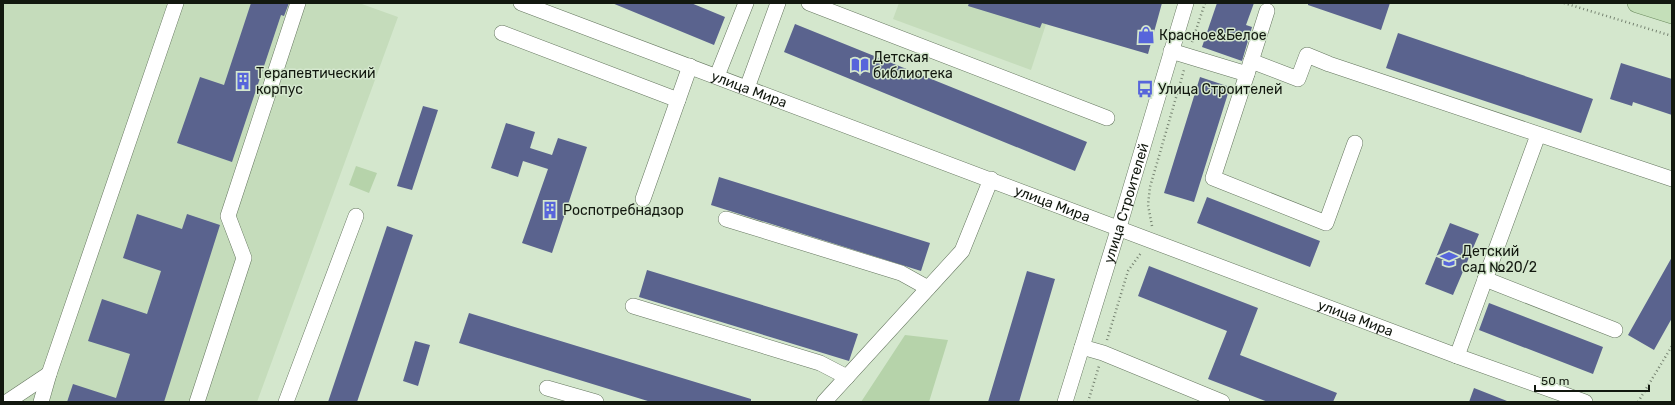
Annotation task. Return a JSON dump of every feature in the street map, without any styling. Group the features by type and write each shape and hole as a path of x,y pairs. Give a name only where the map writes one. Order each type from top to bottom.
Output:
{"main road":[{"path":"1637,3 1672,14"}],"street":[{"path":"40,402 176,3"},
{"path":"196,402 244,258 228,216 298,3"},
{"name":"улица Мира","path":"521,3 554,9 690,66 747,88 1119,227 1457,356 1585,402"},
{"path":"717,76 746,3"},
{"path":"747,88 778,3"},
{"path":"809,3 1107,118"},
{"name":"улица Строителей","path":"1065,402 1186,3"},
{"path":"1267,11 1213,178 1326,224 1355,143"},
{"path":"502,33 678,100"},
{"path":"1171,51 1188,56 1249,67 1298,79 1307,55 1329,64 1672,180"},
{"path":"643,199 690,66"},
{"path":"1457,356 1538,135"},
{"path":"824,402 962,251 991,179"},
{"path":"286,402 356,216"},
{"path":"726,219 901,273 928,288"},
{"path":"1485,279 1614,330"},
{"path":"633,306 820,363 847,377"},
{"path":"1082,346 1104,353 1222,402"},
{"path":"7,402 49,374"},
{"path":"547,388 596,402"}],"path":[{"path":"1152,226 1148,204 1150,187 1205,3"},
{"path":"1564,3 1672,36"},
{"path":"1088,402 1128,271 1142,252"},
{"path":"1638,402 1672,346"}],"shaded area":[{"path":"3,3 359,3 398,17 257,402 3,402"},
{"path":"899,3 1053,3 1031,70 893,19"},
{"path":"356,166 377,173 369,193 349,185"},
{"path":"905,335 948,340 929,402 861,402"}],"building":[{"name":"Терапевтический корпус","path":"251,3 289,3 284,16 281,15 232,162 177,143 200,77 224,85"},
{"path":"612,3 691,3 725,17 714,45"},
{"path":"969,3 1162,3 1148,54 1042,23 1040,28 968,6"},
{"path":"1217,3 1254,3 1246,25 1252,27 1242,61 1202,47"},
{"path":"1308,3 1390,3 1381,30 1308,5"},
{"path":"795,24 1087,142 1075,171 784,52"},
{"path":"1398,33 1593,99 1581,133 1386,68"},
{"path":"1621,63 1672,79 1672,115 1633,102 1632,106 1610,99"},
{"path":"1200,77 1230,87 1194,202 1164,193"},
{"path":"423,106 438,110 412,190 397,186"},
{"name":"Роспотребнадзор","path":"506,123 535,132 530,148 552,155 558,138 587,147 552,253 522,243 548,169 523,161 518,177 491,168"},
{"path":"719,177 930,243 921,271 711,205"},
{"path":"1207,197 1320,241 1310,267 1197,223"},
{"path":"137,214 182,229 187,214 220,225 164,402 67,402 73,384 116,398 130,354 88,341 102,299 147,314 161,271 123,258"},
{"path":"1450,223 1479,234 1453,295 1425,284"},
{"path":"387,226 413,235 357,402 328,402"},
{"path":"1672,257 1672,318 1654,350 1628,335"},
{"path":"1149,266 1258,308 1240,355 1337,393 1333,402 1268,402 1208,379 1227,331 1138,296"},
{"path":"647,270 858,334 849,361 639,297"},
{"path":"1027,271 1055,279 1019,402 988,402"},
{"path":"1489,303 1603,347 1593,374 1479,330"},
{"path":"469,313 751,399 751,402 651,402 459,343"},
{"path":"415,341 430,345 418,386 403,381"},
{"path":"1474,388 1507,401 1507,402 1469,402"}],"place":[{"name":"Красное&Белое","path":"1146,35"},
{"name":"Детская библиотека","path":"860,65"},
{"name":"Терапевтический корпус","path":"243,81"},
{"name":"Улица Строителей","path":"1145,89"},
{"name":"Роспотребнадзор","path":"550,210"},
{"name":"Детский сад №20/2","path":"1449,259"}]}
